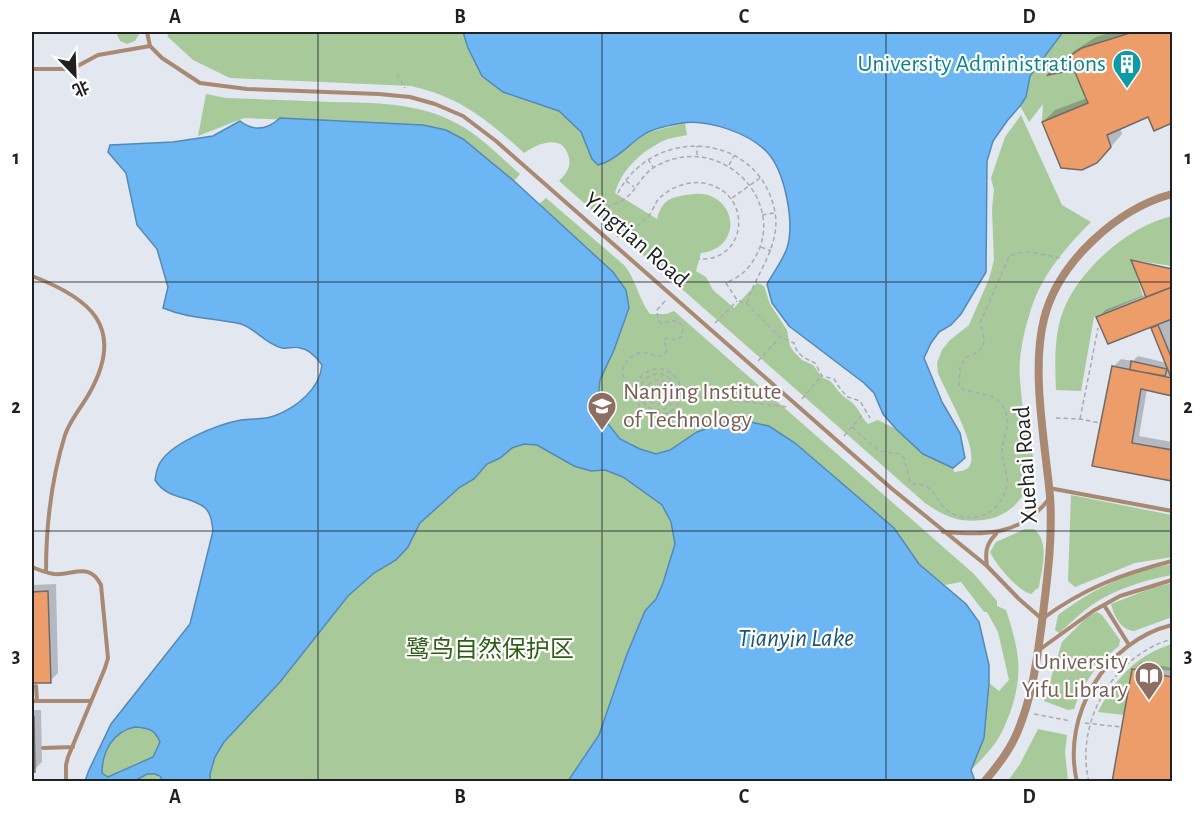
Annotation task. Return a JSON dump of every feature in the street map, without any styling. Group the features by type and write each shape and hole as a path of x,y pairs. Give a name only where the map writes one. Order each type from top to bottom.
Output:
{"street":[{"name":"Xuehai Road","path":"988,780 1005,756 1025,712 1034,676 1050,560 1050,498 1040,383 1044,318 1052,296 1073,263 1096,238 1134,208 1173,194"}],"lane":[{"path":"32,69 72,69 98,55 150,46 147,32"},
{"name":"Yingtian Road","path":"150,46 182,73 200,83 247,89 410,97 435,104 463,116 478,126 549,187 943,532 987,566 1042,620"},
{"path":"32,276 64,291 91,310 100,324 104,350 103,362 94,385 70,422 57,467 48,523 46,572"},
{"path":"1049,488 1173,511"},
{"path":"987,566 985,552 989,540 997,533 1027,521 1039,512 1050,498"},
{"path":"943,532 997,533"},
{"path":"1042,620 1084,591 1113,578 1173,561"},
{"path":"32,567 63,574 81,571 91,573 101,585 108,658 66,765 66,782"},
{"path":"1038,651 1120,596 1173,580"},
{"path":"1104,605 1130,645"},
{"path":"1077,782 1074,758 1078,722 1087,695 1097,678 1137,639 1173,626"},
{"path":"36,686 38,700"},
{"path":"32,701 91,701"},
{"path":"43,748 73,747"}],"path":[{"path":"397,74 406,89"},
{"path":"697,146 697,156"},
{"path":"618,193 625,181 648,159 672,149 697,146 717,149 734,155 748,164 770,194 775,213 776,231 771,251 753,284 747,304"},
{"path":"729,165 734,155"},
{"path":"595,218 603,208 627,197 653,168 668,161 697,156 729,165 750,185 762,215 763,229 761,247 753,261 743,273 726,284 737,300 747,304 780,337 794,343 797,352 815,363 822,376 834,379 848,397 860,401 870,418"},
{"path":"648,159 653,168"},
{"path":"731,199 760,178"},
{"path":"625,181 634,187"},
{"path":"616,237 642,222 651,214 656,202 678,186 705,183 716,186 731,199 739,222 733,245 715,258 699,259"},
{"path":"762,215 775,213"},
{"path":"761,247 771,251"},
{"path":"852,427 879,451 900,454 906,464 910,482 930,489 947,510 972,519 979,518 993,510 1005,492 1007,484 1002,454 1008,430 1007,416 1005,409 996,399 959,387 960,368 964,358 980,351 982,347 984,339 980,323 1008,257 1016,252 1026,252 1062,258"},
{"path":"635,388 626,382 623,375 622,370 628,360 640,353 660,356 667,350 663,340 667,338 677,340 682,336 683,327 678,321 661,323 658,320 657,310 666,299"},
{"path":"715,323 737,300"},
{"path":"1080,418 1098,328"},
{"path":"758,361 780,337"},
{"path":"658,368 673,374 681,387 681,395 679,402 669,412 654,415 647,412 637,402 635,388 643,374 658,368"},
{"path":"655,375 668,377 675,388 675,394 669,406 657,410 645,405 640,393 644,381 655,375"},
{"path":"802,399 822,376"},
{"path":"658,380 667,384 670,393 669,398 661,404 651,402 646,394 649,385 658,380"},
{"path":"670,393 789,407"},
{"path":"844,436 865,412"},
{"path":"1056,418 1080,418 1100,423"},
{"path":"1089,782 1086,759 1091,724 1106,688 1118,672 1136,656 1173,639"},
{"path":"1025,712 1121,727"}],"green space":[{"path":"116,32 140,32 135,41 127,44 120,41"},
{"path":"167,32 463,32 468,48 503,92 559,111 581,132 592,159 627,146 645,133 685,123 687,135 665,140 645,152 626,170 615,193 657,219 660,210 671,198 705,194 722,203 730,220 727,238 721,245 701,253 696,271 706,277 713,290 734,308 757,283 764,286 770,304 787,330 790,346 802,360 813,365 823,378 832,383 855,406 868,424 878,420 896,429 953,468 954,472 964,470 970,465 970,446 938,373 937,363 942,350 949,341 969,325 989,279 994,260 992,209 994,190 991,178 1005,137 1021,115 1062,205 1091,222 1062,254 1046,277 1033,302 1025,331 1020,356 1020,380 1024,416 1033,457 1031,478 1027,487 1016,504 1008,511 989,519 971,521 955,518 940,513 925,503 559,181 567,171 570,162 565,148 560,144 548,142 524,153 485,120 459,103 411,86 230,78 193,60 168,37"},
{"path":"1063,32 1133,32 1078,52 1049,74 1074,70 1088,103 1042,122 1043,104 1029,122 1020,106 1026,97 1030,76"},
{"path":"206,94 226,98 411,107 441,116 465,128 520,174 514,181 463,139 423,125 244,118 198,136"},
{"path":"546,198 624,265 650,314 666,314 674,311 974,574 997,601 997,606 1006,610 1017,649 1017,686 1002,732 971,770 984,738 989,683 999,691 1009,680 998,632 987,612 984,612 961,582 945,585 919,564 894,528 795,443 697,432 670,450 656,454 620,439 605,420 598,400 600,380 629,308 539,204"},
{"path":"1172,216 1172,266 1132,260 1143,296 1094,317 1081,391 1056,390 1057,335 1068,300 1078,284 1105,253 1121,240 1155,221"},
{"name":"鹭鸟自然保护区","path":"523,444 537,445 574,466 591,471 605,470 623,477 662,505 671,522 675,544 663,583 656,599 645,611 627,654 599,735 568,781 210,782 215,757 224,742 280,682 348,596 374,573 396,560 408,547 419,523 460,487 474,479 487,464 500,458 512,448"},
{"path":"1071,495 1172,515 1172,557 1135,563 1075,587 1068,581"},
{"path":"1025,529 1034,529 1039,534 1043,548 1039,587 1031,594 1025,592 1008,576 990,552 996,542"},
{"path":"1172,564 1172,575 1141,582 1110,594 1088,608 1059,633 1055,630 1058,615 1098,589 1126,576"},
{"path":"1172,583 1172,617 1134,631 1125,628 1119,622 1111,604"},
{"path":"1097,612 1102,615 1120,640 1119,646 1092,674 1074,709 1068,710 1044,701 1062,642 1088,616"},
{"path":"1172,644 1172,671 1139,667 1124,715 1098,712 1119,679 1128,670 1148,655"},
{"path":"135,727 151,730 159,738 161,742 153,757 108,777 102,773 104,758 110,744 121,733"},
{"path":"1038,729 1067,735 1065,752 1068,781 1008,781 1020,764"},
{"path":"147,774 156,775 163,781 135,782"}],"water":[{"path":"463,32 1063,32 1030,76 1026,97 993,141 987,161 986,272 961,314 951,325 939,332 924,358 942,402 960,433 965,458 953,468 923,454 883,414 874,393 864,383 789,326 772,303 767,284 787,248 789,212 779,172 767,152 759,145 739,133 716,125 682,123 647,133 616,156 598,165 592,159 581,132 559,111 503,92 482,76"},
{"name":"Tianyin Lake","path":"280,118 423,125 446,130 463,139 514,181 613,272 626,290 629,308 600,380 598,400 605,420 620,439 656,454 670,450 697,432 723,423 746,421 769,426 795,443 894,528 919,564 966,604 979,622 989,665 989,683 984,738 971,770 975,781 568,781 599,735 627,654 645,611 656,599 663,583 675,544 671,522 662,505 623,477 605,470 591,471 574,466 537,445 524,444 512,448 500,458 487,464 474,479 460,487 420,523 408,547 396,560 374,573 348,596 280,682 224,742 215,757 210,781 163,781 160,776 147,774 135,781 85,781 111,724 190,624 213,531 210,515 205,508 160,487 155,480 158,467 171,451 194,436 241,420 270,417 290,408 312,390 322,365 307,350 298,347 276,346 241,324 192,316 163,308 168,287 157,249 137,225 126,173 108,152 110,145 173,142 213,136 240,121 250,127 260,128","holes":["135,727 147,729 158,738 160,742 153,757 108,777 102,773 104,758 110,744 121,733"]}],"building":[{"name":"University Administrations","path":"1133,32 1172,32 1172,123 1154,131 1148,117 1107,135 1111,147 1097,163 1082,170 1061,168 1042,122 1088,103 1074,70 1048,75 1061,62 1082,48"},
{"path":"1131,260 1172,269 1172,287 1146,297"},
{"path":"1172,287 1172,319 1108,344 1096,317"},
{"path":"1158,325 1172,359 1172,380 1151,328"},
{"path":"1131,361 1167,369 1165,376 1130,370"},
{"path":"1112,366 1172,378 1172,396 1141,389 1132,443 1172,450 1172,481 1092,466"},
{"path":"48,591 51,683 32,683 32,592"},
{"name":"University Yifu Library","path":"1132,669 1172,677 1172,782 1112,782"},
{"path":"32,717 34,717 35,772 32,772"}],"place":[{"name":"University Administrations","path":"1127,90"},
{"name":"Nanjing Institute of Technology","path":"602,432"},
{"name":"University Yifu Library","path":"1149,702"}]}
